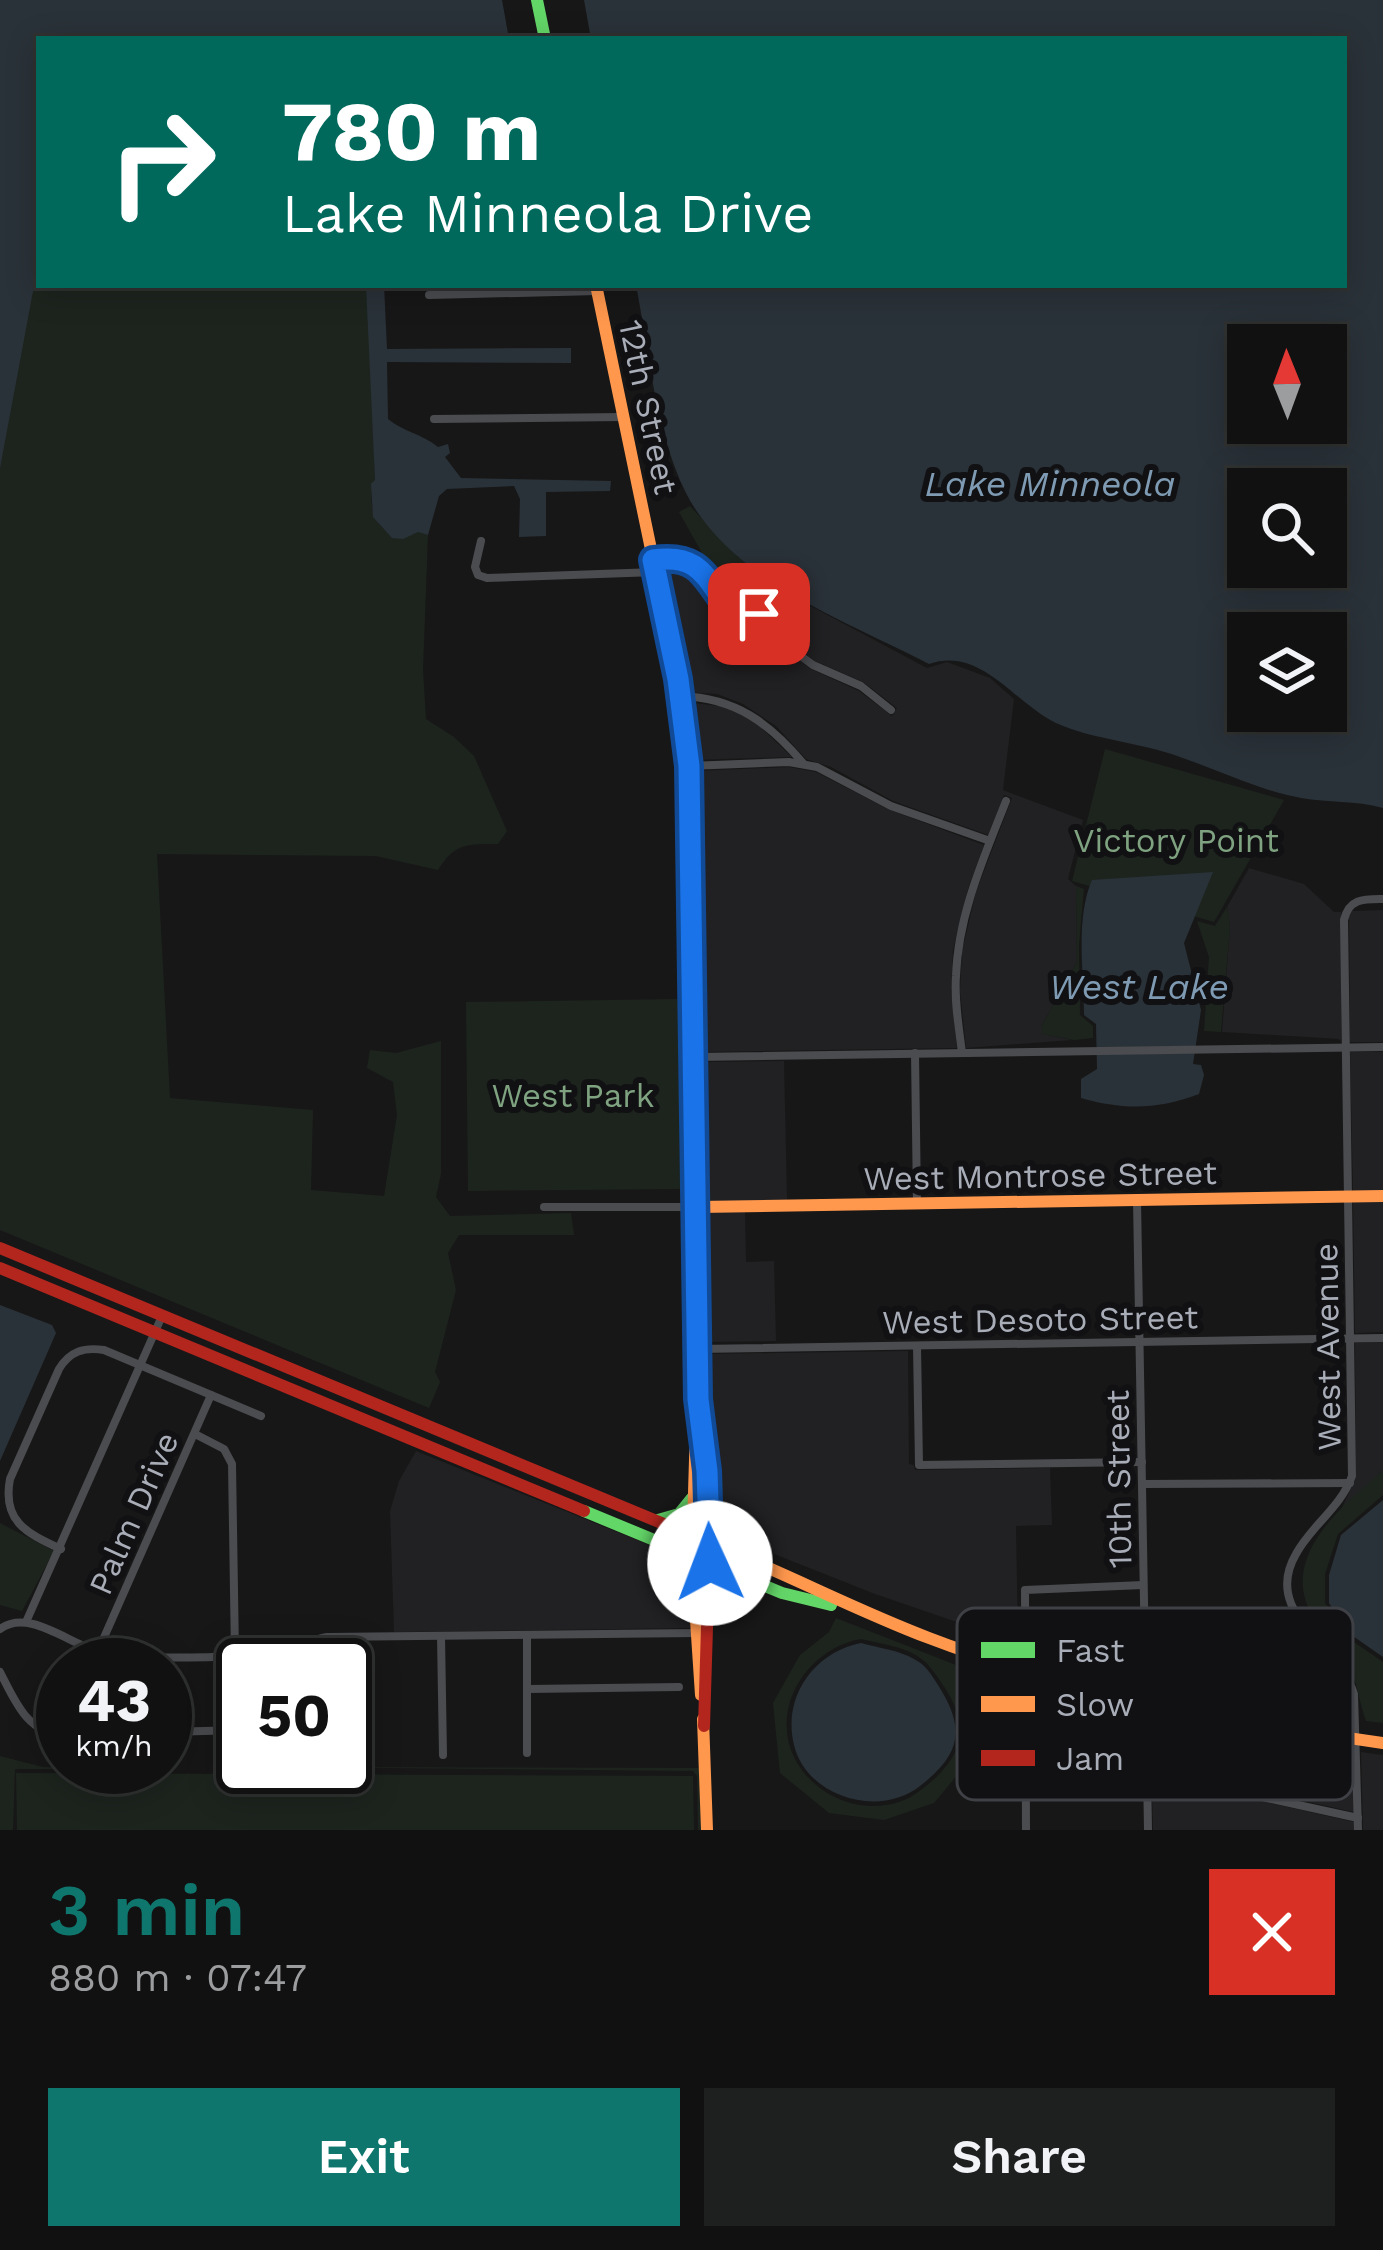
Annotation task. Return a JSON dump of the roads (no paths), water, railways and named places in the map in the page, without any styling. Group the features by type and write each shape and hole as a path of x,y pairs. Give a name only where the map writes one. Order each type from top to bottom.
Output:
{"main road":[{"path":"537,0 544,36"},
{"name":"12th Street","path":"597,288 681,697 689,766 699,1471 710,1563 704,1726"},
{"name":"West Montrose Street","path":"698,1207 1383,1196"},
{"path":"0,1248 789,1576 854,1610"},
{"path":"0,1268 782,1593 854,1610 957,1645"},
{"name":"12th Street","path":"699,1471 692,1498 693,1556 707,1830"},
{"path":"656,1521 679,1514 692,1498"},
{"path":"710,1601 725,1582 743,1577"},
{"path":"1353,1739 1383,1743"}],"street":[{"path":"429,295 597,288"},
{"path":"434,419 624,417"},
{"path":"481,541 476,571 487,578 655,566 680,556 694,562 731,612 759,614 776,637 813,665 861,686 891,710"},
{"path":"681,697 716,699 741,709 773,730 803,764"},
{"path":"689,766 803,764 829,772 892,806 990,842"},
{"path":"962,1053 956,992 958,951 972,890 1006,801"},
{"name":"West Avenue","path":"1294,1608 1287,1592 1291,1562 1350,1483 1344,920 1348,908 1360,899 1383,899"},
{"path":"695,1057 1383,1046"},
{"path":"915,1054 916,1204"},
{"name":"10th Street","path":"1137,1200 1144,1608"},
{"path":"544,1207 698,1207"},
{"path":"26,1622 163,1316"},
{"name":"West Desoto Street","path":"698,1349 1383,1338"},
{"path":"917,1346 919,1465 1142,1462"},
{"path":"61,1549 14,1522 8,1505 10,1479 59,1369 70,1355 94,1348 261,1416"},
{"name":"Palm Drive","path":"105,1638 212,1395"},
{"path":"195,1434 224,1449 232,1464 236,1638"},
{"path":"1142,1484 1350,1483"},
{"path":"1024,1608 1024,1590 1144,1585"},
{"path":"0,1629 26,1622 65,1638"},
{"path":"320,1638 711,1633"},
{"path":"527,1635 527,1753"},
{"path":"441,1636 443,1755"},
{"path":"0,1672 36,1728"},
{"path":"528,1689 680,1687"},
{"name":"West Avenue","path":"1353,1692 1358,1830"},
{"path":"1025,1800 1026,1830"},
{"name":"10th Street","path":"1147,1800 1148,1830"},
{"path":"1276,1800 1358,1818"}],"water":[{"path":"0,0 502,0 508,36 36,36 36,275 0,468"},
{"name":"Lake Minneola","path":"584,0 1383,0 1383,808 1285,795 1165,752 1071,729 1041,714 981,669 948,661 929,664 827,614 759,573 704,522 675,467 660,416 637,288 1347,288 1347,36 590,36"},
{"path":"366,288 384,288 387,349 571,348 571,363 387,362 388,419 438,447 448,444 450,453 445,457 461,478 611,481 610,491 546,492 546,536 519,537 520,499 514,486 447,489 439,496 428,535 418,532 392,538 373,517 371,484 375,480"},
{"name":"West Lake","path":"1213,872 1184,943 1201,1010 1193,1064 1201,1065 1204,1075 1199,1094 1140,1106 1081,1098 1081,1079 1097,1069 1096,1024 1084,1015 1082,964 1084,912 1092,880"},
{"path":"0,1305 52,1325 56,1333 0,1461"},
{"path":"1383,1500 1383,1657 1353,1636 1353,1608 1332,1608 1329,1603 1329,1575 1341,1535"},
{"path":"861,1643 902,1653 922,1664 947,1701 955,1728 951,1752 934,1774 904,1796 885,1801 866,1801 829,1790 802,1763 794,1745 793,1710 806,1679 829,1656"}],"park label":[{"name":"Victory Point","path":"1176,840"},
{"name":"West Park","path":"573,1095"}]}
